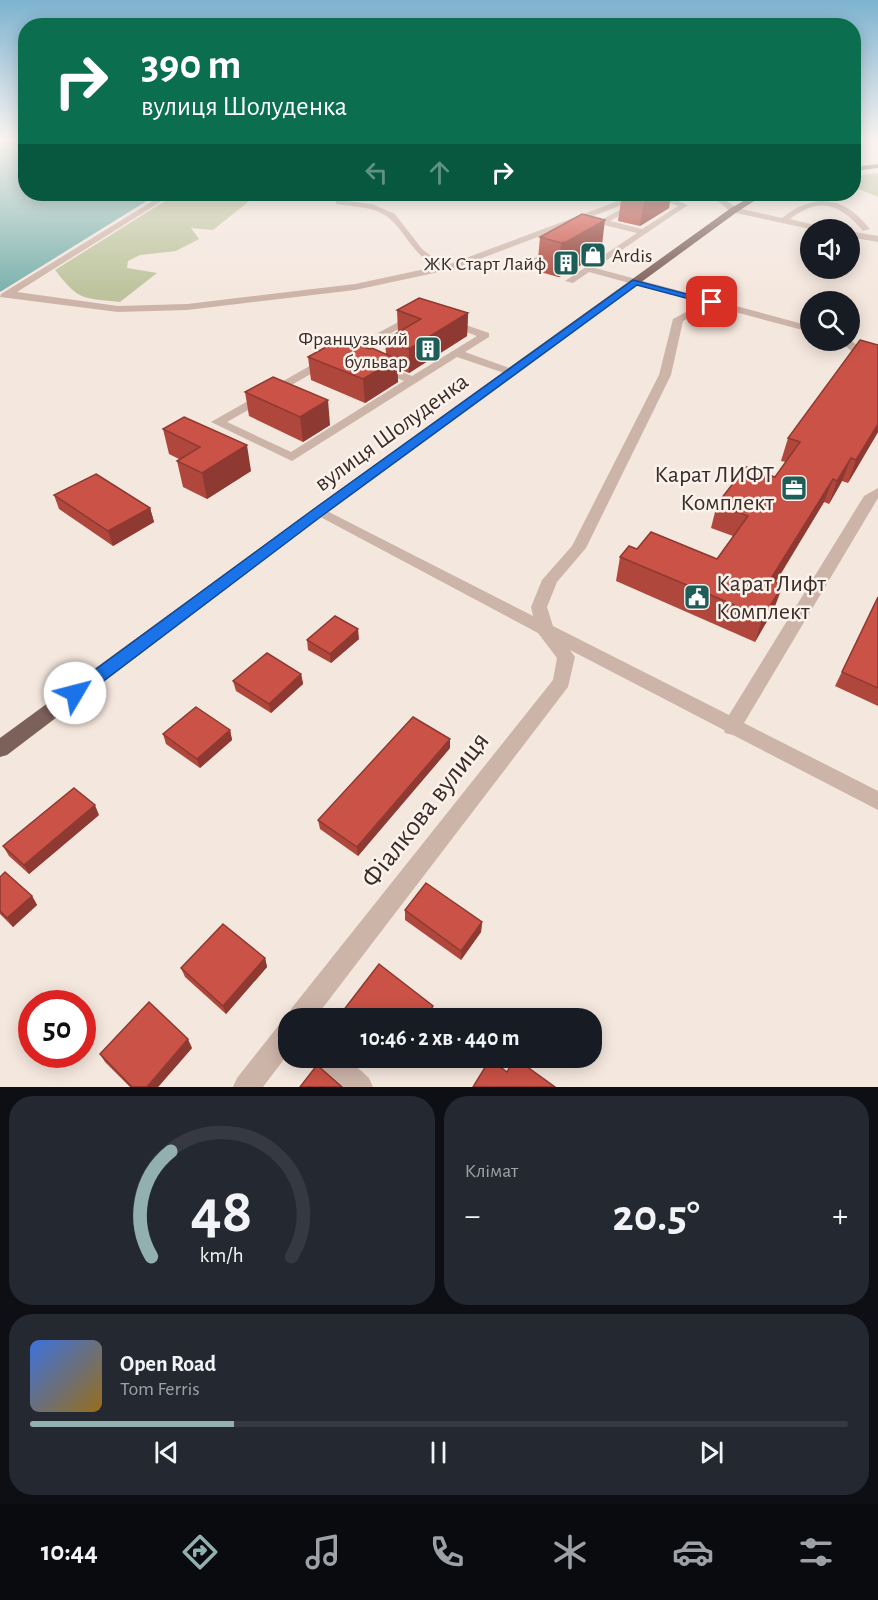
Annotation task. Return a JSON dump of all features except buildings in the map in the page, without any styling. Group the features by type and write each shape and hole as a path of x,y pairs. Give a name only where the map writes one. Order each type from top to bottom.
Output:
{"main road":[{"name":"вулиця Шолуденка","path":"0,749 318,512 749,201"}],"street":[{"path":"4,296 159,201"},
{"path":"4,296 118,309 187,307 355,287 450,267 545,233 583,215 626,201"},
{"path":"582,234 633,204 643,201"},
{"path":"570,280 684,206 677,201"},
{"path":"722,201 734,210 800,223"},
{"path":"339,202 369,206 392,216 419,251 432,261 450,267"},
{"path":"784,220 802,206 820,202 851,212 866,229"},
{"path":"602,222 644,232"},
{"path":"525,266 562,241 545,233"},
{"path":"860,236 878,239"},
{"path":"604,248 615,251"},
{"path":"588,269 800,326"},
{"path":"546,632 539,607 550,580 578,548 665,375 678,318 712,302"},
{"path":"341,352 217,422 292,457 413,381 485,335 421,312 382,333 409,343 372,364 413,381"},
{"path":"860,342 878,346"},
{"path":"858,351 878,358"},
{"path":"456,353 511,372"},
{"path":"732,728 871,496 878,492"},
{"path":"318,512 732,728 878,801"},
{"name":"Фіалкова вулиця","path":"308,1008 562,682 566,657 546,632"},
{"path":"246,1087 278,1047"},
{"path":"339,1068 360,1087"}],"green space":[{"path":"861,190 861,190 878,190 878,197"},
{"path":"165,201 249,201 213,230 191,228 199,239 176,251 140,255 128,261 127,268 157,273 120,302 82,296 70,288 55,270"}],"water":[{"path":"0,190 18,190 18,201 147,201 0,292"}],"place":[{"name":"Ardis","path":"593,255"},
{"name":"ЖК Старт Лайф","path":"566,263"},
{"name":"Французький бульвар","path":"428,349"},
{"name":"Карат ЛИФТ Комплект","path":"794,488"},
{"name":"Карат Лифт Комплект","path":"697,597"}],"route":[{"path":"75,693 318,512 636,282 712,302"}]}
